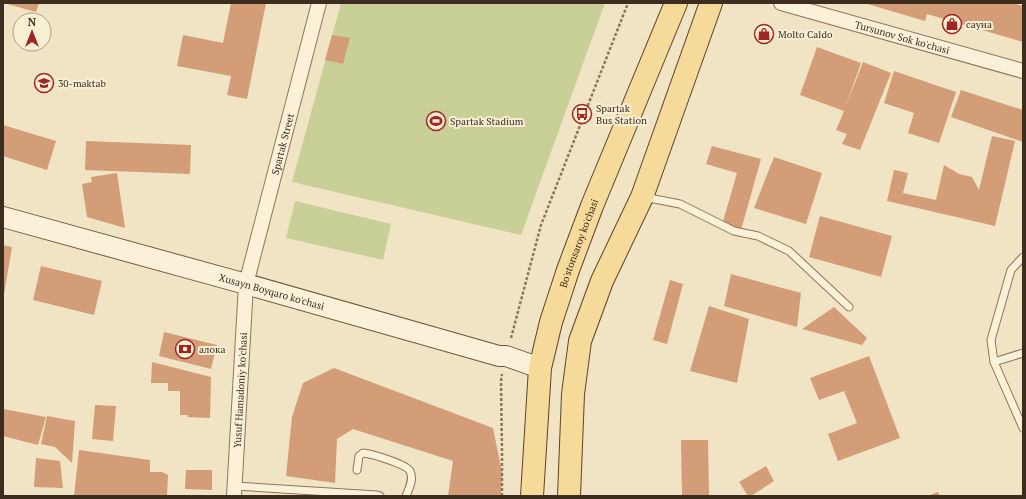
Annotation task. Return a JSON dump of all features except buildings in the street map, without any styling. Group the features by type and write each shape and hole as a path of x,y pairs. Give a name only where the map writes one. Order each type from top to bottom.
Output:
{"main road":[{"name":"Bo'stonsaroy ko'chasi","path":"532,496 540,368 551,322 568,270 592,206 676,3"},
{"path":"569,496 573,394 580,341 602,281 642,197 711,3"},
{"name":"Xusayn Boyqaro ko'chasi","path":"3,217 499,356 506,356 540,368"}],"street":[{"name":"Spartak Street","path":"246,284 319,3"},
{"name":"Tursunov Sok ko'chasi","path":"781,3 1023,71"},
{"name":"Yusuf Hamadoniy ko'chasi","path":"234,491 246,284"}],"lane":[{"path":"642,197 680,204 734,231 758,236 789,251 849,307"},
{"path":"1023,257 1011,270 991,340 994,362 1023,428"},
{"path":"994,362 1023,353"},
{"path":"357,470 360,456 363,453 404,466 410,471 412,479 406,496"},
{"path":"234,491 380,496"}],"path":[{"path":"502,496 500,380 506,356 541,225 628,3"}],"green space":[{"name":"Spartak Stadium","path":"341,3 605,3 521,235 292,182"},
{"path":"295,201 391,224 383,260 286,238"}],"place":[{"name":"сауна","path":"952,24"},
{"name":"Molto Caldo","path":"764,34"},
{"name":"30-maktab","path":"44,83"},
{"name":"Spartak Bus Station","path":"582,114"},
{"name":"Spartak Stadium","path":"436,121"},
{"name":"алока","path":"185,349"}]}
